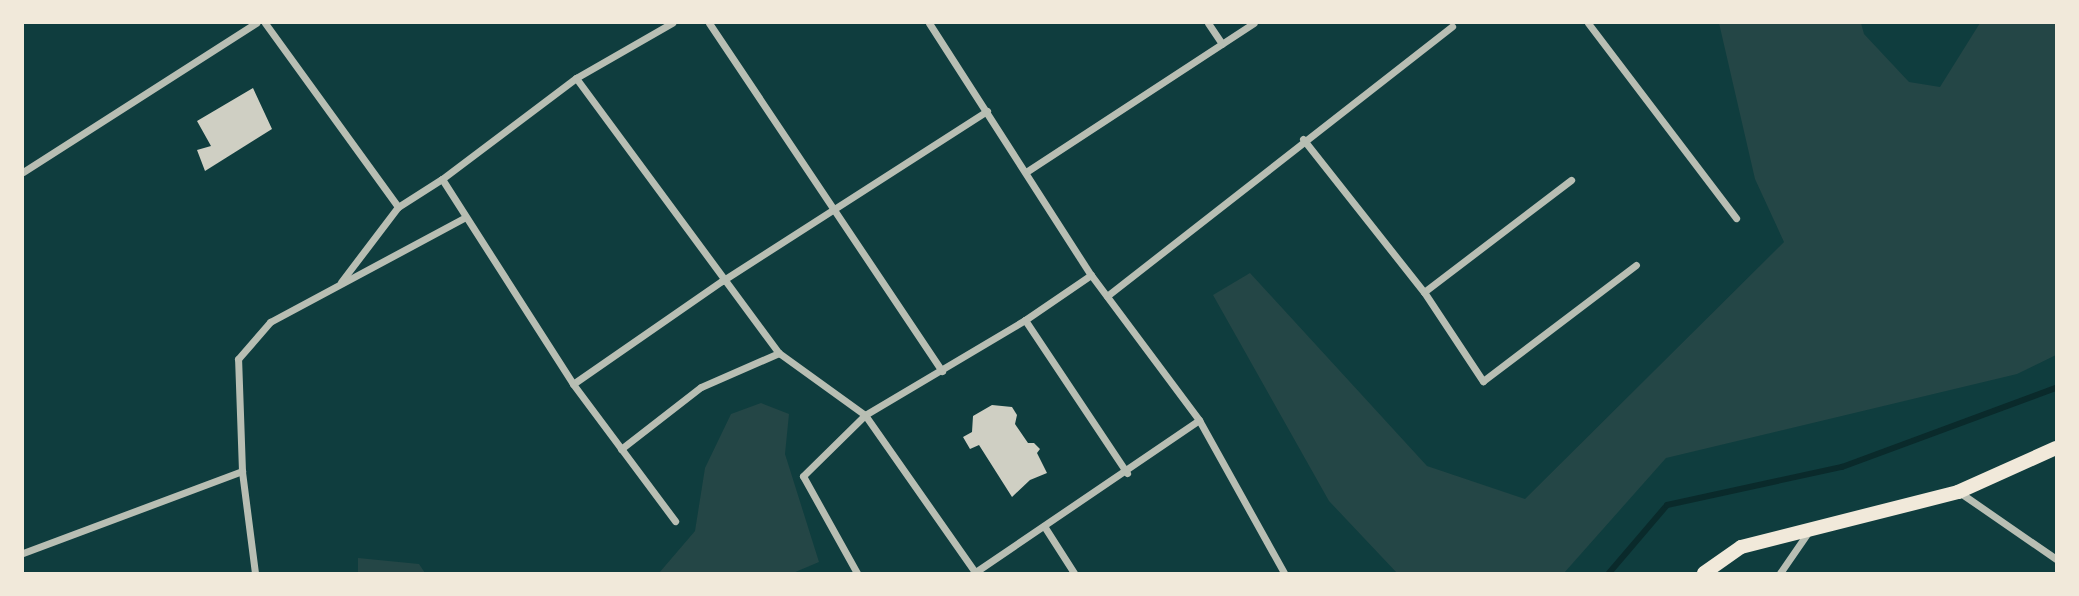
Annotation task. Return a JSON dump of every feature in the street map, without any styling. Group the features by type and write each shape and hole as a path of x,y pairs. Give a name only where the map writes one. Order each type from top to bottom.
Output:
{"main road":[{"path":"1704,573 1741,547 1958,492 2056,448"}],"street":[{"path":"23,172 256,23"},
{"path":"265,23 398,208"},
{"path":"338,286 398,208 442,179 576,78 672,23"},
{"path":"709,23 942,371"},
{"path":"929,23 1091,275 1199,420 1284,573"},
{"path":"1208,23 1222,44"},
{"path":"1026,172 1254,23"},
{"path":"1588,23 1736,218"},
{"path":"1107,296 1303,139 1452,26"},
{"path":"576,78 722,281 779,353 865,415 974,573 1127,473 1199,420"},
{"path":"573,384 722,281 987,111"},
{"path":"1303,139 1424,292 1483,381 1636,265"},
{"path":"442,179 464,218 573,384 674,522"},
{"path":"1424,292 1571,180"},
{"path":"255,573 242,471 238,359 270,322 464,218"},
{"path":"857,573 803,476 865,415 1025,320 1091,275"},
{"path":"1025,320 1127,473"},
{"path":"621,449 701,387 779,353"},
{"path":"23,553 242,471"},
{"path":"1958,492 2056,559"},
{"path":"1044,526 1074,573"},
{"path":"1780,573 1809,531"}],"shaded area":[{"path":"1719,23 1861,23 1864,34 1909,82 1940,87 1980,23 2056,23 2056,355 2017,374 1666,458 1564,573 1397,573 1329,501 1213,295 1250,273 1427,466 1525,499 1784,242 1755,179"},
{"path":"761,403 789,414 785,454 819,562 793,573 659,573 695,531 705,468 731,414"},
{"path":"358,558 419,564 425,573 358,573"}],"building":[{"path":"253,88 272,129 205,171 197,150 211,146 197,121"},
{"path":"992,405 1012,407 1017,415 1015,424 1028,443 1034,443 1040,449 1037,453 1047,473 1030,480 1012,497 979,445 970,449 963,437 972,432 973,416"}],"waterway":[{"path":"1609,573 1667,505 1842,467 2056,388"}]}
